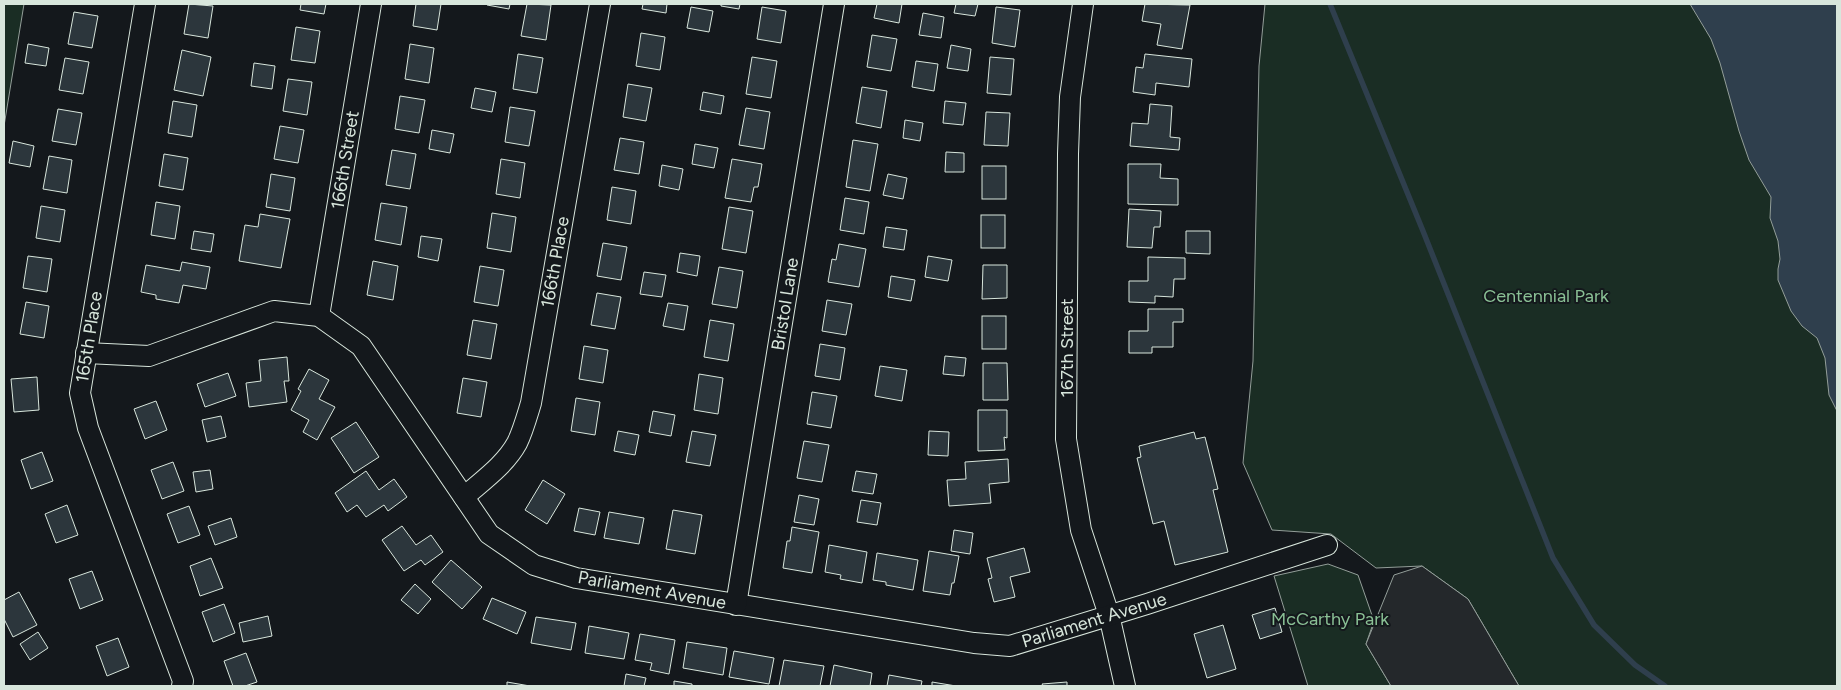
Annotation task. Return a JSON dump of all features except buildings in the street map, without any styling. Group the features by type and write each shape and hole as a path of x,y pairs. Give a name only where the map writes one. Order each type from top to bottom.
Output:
{"street":[{"name":"165th Place","path":"145,4 80,393 88,428 183,681 182,686"},
{"name":"166th Street","path":"319,316 371,4"},
{"name":"166th Place","path":"464,497 505,460 523,428 531,402 600,4"},
{"name":"Bristol Lane","path":"736,605 834,4"},
{"name":"167th Street","path":"1083,4 1070,97 1066,440 1081,530 1109,615 1125,686"},
{"name":"Parliament Avenue","path":"86,353 149,356 274,311 319,316 361,346 489,534 534,565 576,578 974,643 1010,646 1148,604 1327,544"}],"green space":[{"path":"4,4 24,4 4,126"},
{"name":"Centennial Park","path":"1265,4 1837,4 1837,686 1519,686 1468,599 1422,566 1376,568 1331,534 1272,530 1243,463 1253,361 1259,66"},
{"name":"McCarthy Park","path":"1328,564 1358,575 1374,621 1366,644 1391,686 1308,686 1274,576"}],"shaded area":[{"path":"1422,566 1468,599 1519,686 1391,686 1366,644 1394,575"}],"water":[{"path":"1690,4 1837,4 1837,411 1829,395 1825,358 1817,338 1802,326 1791,311 1778,280 1780,259 1778,241 1770,218 1771,197 1749,160 1711,39"}],"waterway":[{"path":"1330,4 1423,231 1553,558 1594,625 1635,665 1665,686"}]}
